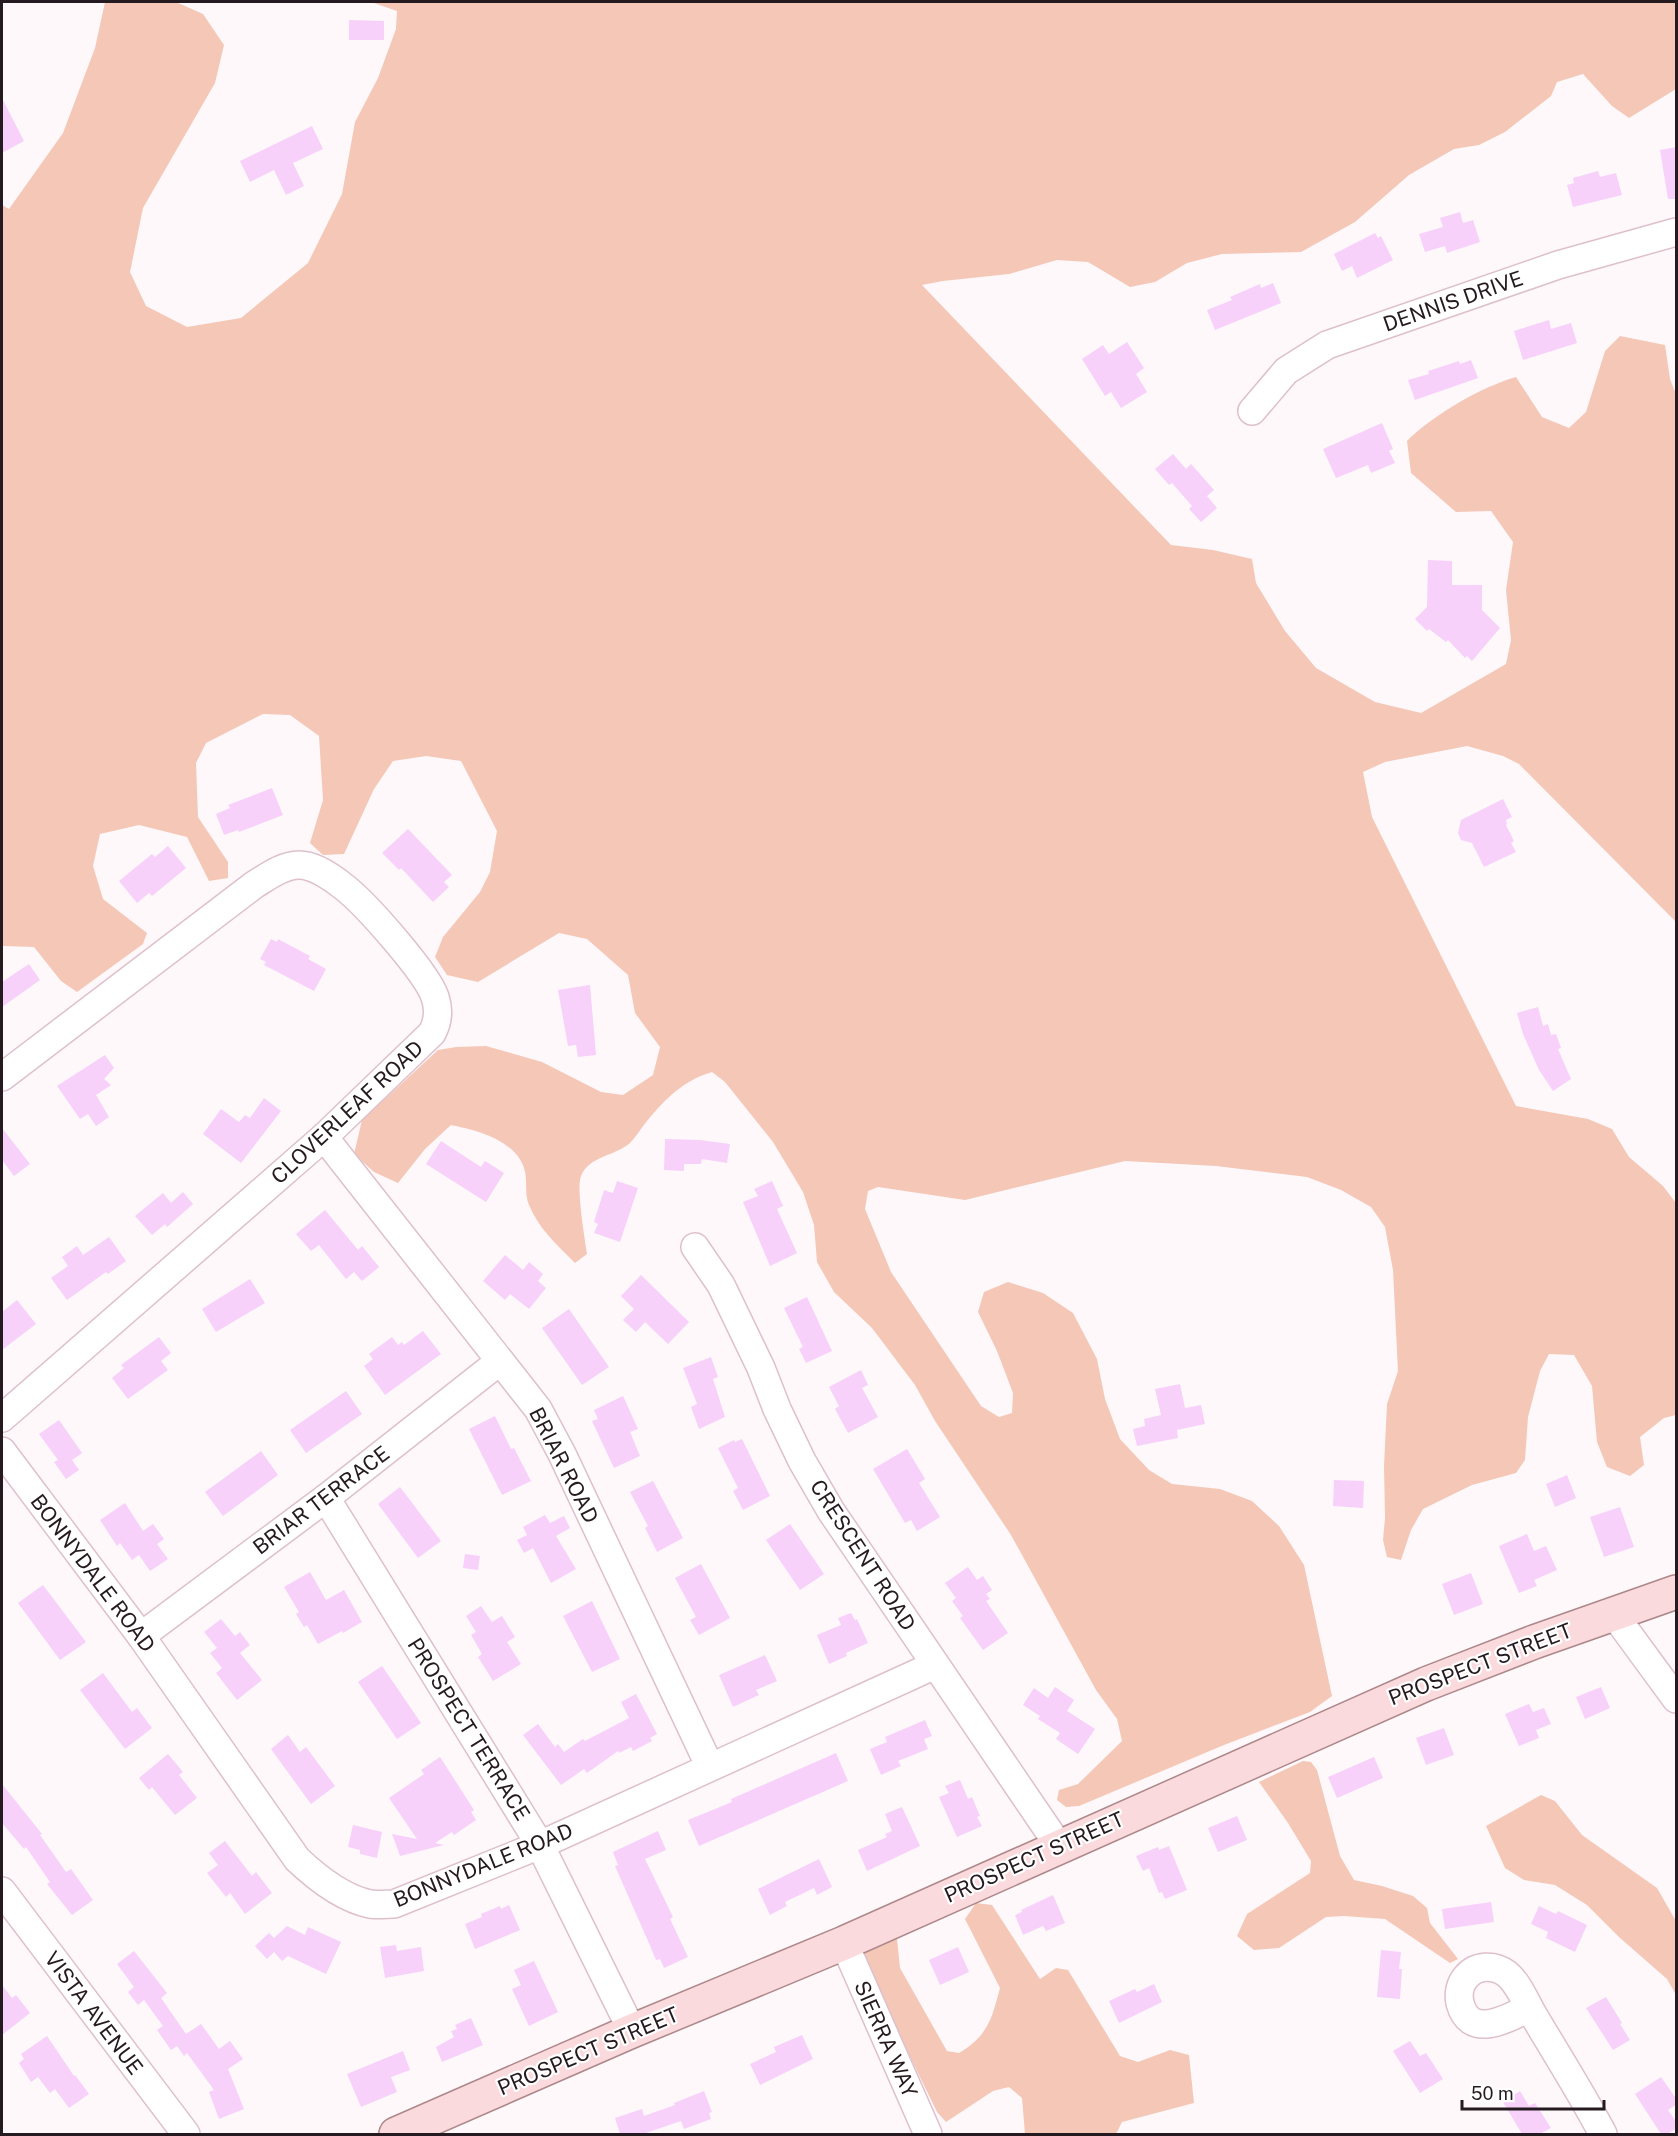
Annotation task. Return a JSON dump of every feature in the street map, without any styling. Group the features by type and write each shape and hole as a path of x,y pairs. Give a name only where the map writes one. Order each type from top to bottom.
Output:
{"main road":[{"name":"PROSPECT STREET","path":"396,2134 632,2031 844,1943 1426,1684 1613,1613 1677,1592"}],"street":[{"name":"DENNIS DRIVE","path":"1252,411 1286,371 1327,345 1557,265 1677,232"},
{"name":"CLOVERLEAF ROAD","path":"2,1077 254,885 273,873 298,865 307,866 344,887 358,900 424,977 435,997 438,1012 432,1033 324,1137 2,1418"},
{"name":"BRIAR ROAD","path":"324,1137 538,1409 710,1767"},
{"name":"CRESCENT ROAD","path":"695,1247 721,1285 802,1461 831,1511 1059,1846"},
{"name":"BRIAR TERRACE","path":"141,1636 326,1498 500,1362"},
{"name":"BONNYDALE ROAD","path":"2,1451 141,1636 297,1859 316,1876 343,1893 370,1904 394,1904 540,1845 935,1665"},
{"name":"PROSPECT TERRACE","path":"326,1498 540,1845 632,2031"},
{"path":"1613,1613 1677,1699"},
{"name":"VISTA AVENUE","path":"2,1891 186,2134"},
{"name":"SIERRA WAY","path":"844,1943 928,2134"},
{"path":"1529,2008 1603,2134"}],"shaded area":[{"path":"105,2 176,2 203,14 224,45 215,83 143,208 130,272 146,306 187,327 241,318 308,263 342,194 355,122 378,78 396,29 397,11 371,2 1676,2 1676,89 1629,118 1612,106 1583,74 1557,82 1551,96 1505,132 1479,145 1454,149 1409,175 1355,222 1301,252 1222,254 1187,263 1155,282 1130,287 1088,262 1057,260 1009,274 922,285 1171,545 1213,550 1252,559 1256,583 1285,631 1316,668 1375,702 1421,713 1506,664 1511,640 1506,590 1513,542 1491,511 1456,512 1411,473 1407,441 1430,421 1458,403 1516,377 1542,417 1569,428 1586,412 1605,351 1620,336 1665,345 1670,379 1676,394 1676,922 1519,764 1503,756 1467,746 1385,762 1363,772 1372,817 1516,1106 1588,1119 1612,1129 1629,1157 1663,1186 1676,1203 1676,1415 1664,1418 1640,1437 1644,1465 1630,1476 1607,1467 1597,1442 1592,1386 1574,1355 1549,1354 1540,1371 1528,1417 1525,1460 1516,1473 1472,1485 1423,1509 1411,1530 1401,1560 1387,1557 1383,1540 1387,1404 1398,1371 1393,1270 1385,1227 1371,1207 1341,1190 1307,1177 1216,1166 1125,1161 965,1200 878,1187 868,1191 865,1209 891,1272 981,1406 999,1417 1012,1413 1013,1393 997,1351 978,1312 984,1292 1008,1282 1043,1293 1073,1313 1097,1359 1105,1399 1120,1439 1149,1470 1172,1484 1220,1489 1252,1501 1279,1526 1304,1565 1332,1696 1310,1712 1224,1745 1079,1806 1066,1807 1057,1800 1059,1790 1078,1784 1122,1741 1117,1719 1096,1690 1011,1535 935,1421 915,1385 872,1328 834,1292 817,1262 814,1225 803,1192 773,1142 725,1082 712,1072 684,1085 661,1105 630,1143 596,1160 585,1169 581,1176 580,1191 587,1254 575,1263 549,1236 533,1214 528,1200 524,1168 519,1158 504,1143 483,1133 451,1125 425,1149 398,1183 374,1172 354,1154 362,1120 438,1050 486,1046 542,1062 601,1092 623,1095 653,1075 660,1047 635,1013 628,975 587,939 559,933 478,982 447,975 435,957 443,937 480,892 490,872 497,831 461,761 426,756 393,761 374,789 344,854 323,855 310,843 323,800 319,736 290,715 263,714 206,743 196,763 198,817 228,862 228,878 209,881 187,837 139,825 100,834 93,866 103,899 147,933 143,944 77,992 61,981 34,947 2,946 2,205 9,209 63,133 95,48"},
{"path":"1303,1761 1311,1762 1317,1770 1340,1856 1354,1880 1413,1896 1427,1908 1430,1923 1458,1959 1450,1963 1385,1919 1326,1917 1279,1948 1254,1950 1237,1936 1247,1914 1310,1873 1311,1861 1259,1782"},
{"path":"1541,1795 1555,1801 1582,1835 1657,1888 1676,1921 1676,1995 1667,1979 1587,1905 1555,1885 1524,1880 1505,1868 1486,1826"},
{"path":"976,1903 992,1905 1040,1979 1056,1968 1068,1970 1120,2056 1138,2062 1170,2050 1189,2055 1194,2103 1122,2122 1116,2134 1025,2134 1022,2098 1009,2087 993,2091 946,2122 937,2112 862,1958 865,1950 890,1937 897,1939 900,1968 947,2051 959,2053 983,2033 1000,1988 965,1919"}],"building":[{"path":"349,20 384,21 384,40 349,40"},
{"path":"2,98 24,141 2,153"},
{"path":"312,126 323,149 293,163 304,186 286,195 274,170 250,182 240,161"},
{"path":"1677,147 1677,199 1668,199 1660,150"},
{"path":"1598,171 1600,177 1616,173 1622,195 1573,207 1567,185 1574,183 1573,178"},
{"path":"1460,212 1463,223 1473,220 1480,242 1447,253 1445,246 1425,252 1419,234 1443,227 1440,218"},
{"path":"1375,233 1378,238 1381,236 1393,260 1357,278 1352,266 1342,271 1334,254"},
{"path":"1273,283 1281,303 1215,330 1207,310 1232,300 1230,297 1260,284 1261,288"},
{"path":"1549,320 1551,329 1571,323 1577,343 1523,360 1514,331"},
{"path":"1127,342 1144,368 1136,374 1147,392 1121,408 1111,392 1105,396 1082,359 1103,345 1109,354"},
{"path":"1471,360 1478,378 1415,400 1408,380 1459,361 1460,364"},
{"path":"1382,423 1393,449 1389,451 1395,463 1371,473 1368,465 1336,478 1323,449"},
{"path":"1173,454 1186,469 1191,464 1214,490 1207,496 1217,508 1201,522 1189,509 1192,506 1172,483 1169,485 1155,469"},
{"path":"1428,560 1452,561 1452,585 1482,585 1482,610 1500,628 1472,661 1467,656 1465,658 1448,640 1446,642 1429,629 1427,631 1415,619 1427,607"},
{"path":"272,788 283,815 239,832 238,830 224,835 216,814 230,808 228,805"},
{"path":"1503,799 1512,817 1506,820 1506,825 1514,841 1511,843 1516,852 1484,867 1472,843 1461,840 1458,833 1461,820"},
{"path":"408,829 452,875 444,882 449,887 433,902 401,868 399,870 382,853"},
{"path":"168,846 186,868 152,896 149,893 137,903 119,881 152,854 155,857"},
{"path":"271,939 277,942 278,939 310,956 308,959 326,969 314,991 264,965 266,962 260,959"},
{"path":"29,964 40,980 2,1007 2,982"},
{"path":"590,985 596,1055 578,1057 576,1045 568,1046 558,990"},
{"path":"1538,1007 1543,1026 1548,1024 1551,1035 1556,1034 1561,1048 1558,1049 1571,1079 1553,1091 1539,1070 1523,1034 1517,1013"},
{"path":"105,1055 114,1068 104,1079 111,1085 96,1095 109,1117 96,1126 88,1114 80,1119 57,1086"},
{"path":"264,1098 281,1111 241,1163 203,1134 221,1109 239,1122 245,1115 250,1118"},
{"path":"2,1128 30,1164 14,1176 2,1160"},
{"path":"665,1139 730,1144 727,1163 702,1159 701,1164 684,1164 684,1171 664,1170"},
{"path":"441,1141 481,1167 485,1161 504,1173 486,1202 426,1164"},
{"path":"617,1181 638,1188 620,1242 594,1233 598,1224 594,1222 604,1190 613,1193"},
{"path":"772,1181 783,1206 777,1209 797,1253 770,1266 743,1202 758,1196 754,1189"},
{"path":"183,1192 193,1204 167,1227 165,1224 152,1235 135,1216 163,1193 171,1203"},
{"path":"325,1210 358,1250 362,1246 379,1267 362,1281 354,1272 346,1279 319,1245 311,1251 296,1234"},
{"path":"109,1237 126,1261 108,1274 106,1272 67,1300 51,1278 68,1266 62,1257 77,1246 83,1255"},
{"path":"505,1255 523,1270 529,1262 543,1274 538,1281 546,1288 529,1309 510,1294 505,1300 483,1281"},
{"path":"641,1275 689,1322 668,1344 645,1322 636,1332 623,1320 634,1309 621,1296"},
{"path":"250,1279 265,1303 216,1332 202,1309"},
{"path":"807,1297 832,1351 806,1363 799,1349 803,1347 784,1308"},
{"path":"17,1300 36,1324 2,1350 2,1312"},
{"path":"569,1309 609,1367 582,1385 542,1328"},
{"path":"423,1331 441,1354 385,1395 364,1366 373,1359 369,1354 392,1337 398,1345 402,1342 404,1345"},
{"path":"159,1337 171,1353 161,1361 168,1370 128,1399 112,1378 124,1368 121,1365"},
{"path":"711,1357 718,1377 713,1379 725,1417 699,1429 691,1407 697,1404 683,1368"},
{"path":"861,1370 868,1385 862,1388 878,1417 848,1433 835,1409 839,1406 829,1387"},
{"path":"1180,1384 1185,1408 1201,1405 1205,1424 1177,1430 1178,1438 1137,1446 1133,1429 1145,1426 1144,1419 1161,1415 1155,1389"},
{"path":"346,1391 362,1414 306,1453 290,1430"},
{"path":"623,1396 638,1429 630,1432 640,1456 614,1468 592,1421 598,1419 594,1410"},
{"path":"495,1416 511,1449 514,1448 531,1481 502,1495 469,1429"},
{"path":"59,1420 82,1453 72,1460 79,1470 66,1479 54,1462 58,1460 39,1434"},
{"path":"742,1439 770,1496 743,1510 733,1491 738,1488 718,1448 734,1440 735,1442"},
{"path":"907,1449 925,1479 919,1483 940,1517 917,1531 911,1520 905,1523 873,1469"},
{"path":"261,1451 278,1475 223,1516 205,1492"},
{"path":"1567,1475 1576,1498 1555,1507 1546,1484"},
{"path":"1334,1480 1364,1481 1363,1508 1333,1506"},
{"path":"653,1481 683,1538 657,1552 645,1528 648,1526 630,1492"},
{"path":"400,1487 441,1541 418,1558 378,1504"},
{"path":"125,1503 143,1531 153,1524 164,1539 157,1544 168,1559 150,1571 139,1555 132,1560 120,1543 117,1546 100,1520"},
{"path":"1620,1507 1634,1547 1604,1557 1590,1517"},
{"path":"545,1515 550,1523 564,1516 570,1528 556,1536 576,1569 551,1583 533,1548 524,1553 517,1540 527,1535 523,1527"},
{"path":"790,1524 824,1574 800,1590 766,1540"},
{"path":"1527,1534 1534,1551 1546,1546 1557,1570 1534,1580 1537,1586 1519,1593 1499,1546"},
{"path":"465,1554 480,1556 478,1570 463,1568"},
{"path":"701,1564 730,1618 699,1635 690,1620 696,1617 675,1578"},
{"path":"968,1567 977,1580 983,1576 992,1590 986,1594 990,1599 986,1601 1008,1633 983,1650 960,1618 963,1616 952,1601 956,1598 945,1583"},
{"path":"310,1572 326,1600 344,1590 362,1622 318,1644 307,1625 304,1627 296,1614 299,1612 284,1587"},
{"path":"1471,1573 1483,1604 1454,1615 1442,1584"},
{"path":"43,1585 86,1642 60,1660 18,1603"},
{"path":"592,1601 620,1659 592,1672 563,1616"},
{"path":"481,1606 492,1622 502,1616 515,1637 507,1642 521,1664 493,1681 478,1657 482,1654 471,1635 476,1632 466,1616"},
{"path":"851,1613 855,1620 857,1619 868,1643 829,1664 817,1635 841,1625 838,1618"},
{"path":"221,1619 235,1636 240,1632 250,1645 240,1653 262,1680 237,1700 216,1673 222,1668 210,1653 217,1648 204,1632"},
{"path":"765,1655 777,1681 756,1690 759,1695 733,1707 719,1675"},
{"path":"382,1666 421,1723 397,1739 358,1682"},
{"path":"103,1673 132,1712 137,1708 152,1728 125,1749 80,1690"},
{"path":"1055,1687 1074,1700 1067,1711 1095,1729 1078,1754 1056,1739 1060,1733 1038,1719 1040,1716 1023,1705 1034,1688 1048,1698"},
{"path":"1601,1687 1610,1708 1585,1719 1576,1697"},
{"path":"636,1694 657,1734 650,1738 652,1741 633,1751 631,1747 619,1753 618,1751 587,1773 584,1769 561,1785 523,1735 538,1724 555,1747 558,1744 564,1752 583,1739 585,1741 629,1718 621,1702"},
{"path":"1529,1704 1533,1712 1544,1708 1551,1724 1536,1730 1539,1738 1519,1746 1505,1714"},
{"path":"925,1720 932,1736 924,1739 928,1749 898,1761 901,1766 881,1775 870,1749 887,1742 885,1737"},
{"path":"1444,1728 1454,1755 1426,1765 1416,1738"},
{"path":"288,1735 300,1752 306,1747 335,1786 311,1804 271,1749"},
{"path":"836,1753 848,1781 699,1846 688,1820"},
{"path":"168,1754 183,1772 179,1775 197,1798 175,1815 152,1787 149,1790 139,1778"},
{"path":"440,1757 474,1810 471,1812 476,1820 454,1835 452,1832 435,1843 444,1845 400,1856 392,1834 417,1839 389,1798 424,1774 421,1770"},
{"path":"1374,1757 1383,1778 1337,1798 1328,1777"},
{"path":"960,1780 968,1799 972,1797 982,1826 957,1837 939,1797 949,1793 945,1786"},
{"path":"2,1784 42,1834 40,1835 66,1872 71,1869 93,1900 72,1915 47,1884 50,1882 26,1847 24,1849 2,1823"},
{"path":"902,1807 920,1846 867,1871 858,1850 887,1837 885,1834 892,1831 885,1814"},
{"path":"1237,1816 1247,1840 1218,1852 1208,1828"},
{"path":"353,1825 382,1832 377,1858 360,1854 360,1850 348,1847"},
{"path":"658,1831 666,1850 645,1859 673,1917 670,1919 688,1957 664,1968 660,1959 656,1960 615,1866 618,1865 613,1852"},
{"path":"225,1841 252,1876 256,1872 272,1893 245,1914 230,1893 226,1897 207,1873 218,1865 209,1853"},
{"path":"1169,1846 1187,1890 1165,1899 1162,1892 1159,1893 1149,1868 1143,1871 1136,1856 1158,1847 1159,1850"},
{"path":"819,1859 832,1887 817,1895 814,1888 785,1902 787,1906 770,1915 758,1889"},
{"path":"1053,1895 1065,1923 1046,1931 1043,1926 1023,1935 1015,1915"},
{"path":"1491,1902 1494,1922 1445,1929 1442,1909"},
{"path":"509,1905 520,1930 475,1949 465,1924 482,1917 481,1914 500,1906 501,1909"},
{"path":"1539,1906 1556,1914 1558,1911 1587,1925 1575,1952 1546,1938 1548,1932 1531,1924"},
{"path":"287,1926 305,1935 308,1927 341,1942 326,1974 288,1956 282,1961 274,1952 267,1959 255,1946 269,1933 274,1938"},
{"path":"396,1945 397,1951 421,1947 424,1971 385,1978 380,1947"},
{"path":"958,1947 969,1972 940,1985 929,1960"},
{"path":"1381,1950 1401,1952 1400,1999 1377,1997"},
{"path":"134,1951 167,1993 161,1998 186,2034 201,2024 219,2049 230,2041 243,2059 228,2069 244,2109 219,2119 209,2092 214,2090 187,2053 184,2056 177,2046 171,2050 157,2030 163,2026 144,2000 138,2005 128,1992 134,1987 117,1964"},
{"path":"534,1961 558,2012 529,2026 512,1989 521,1985 514,1970"},
{"path":"1154,1984 1162,2002 1119,2023 1109,2001 1135,1989 1137,1992"},
{"path":"2,1985 12,1998 16,1995 30,2013 2,2035"},
{"path":"1606,1997 1630,2040 1613,2050 1586,2008"},
{"path":"471,2018 483,2045 442,2062 436,2047 454,2037 451,2031 457,2029 455,2025"},
{"path":"802,2035 813,2059 760,2085 750,2064 776,2052 774,2047"},
{"path":"47,2036 89,2094 69,2108 55,2089 50,2093 38,2077 31,2082 19,2063 24,2059 21,2054"},
{"path":"1410,2041 1420,2056 1426,2053 1443,2079 1420,2093 1393,2051"},
{"path":"403,2051 410,2070 391,2077 397,2092 361,2107 347,2074"},
{"path":"1661,2077 1677,2100 1677,2104 1668,2110 1677,2123 1677,2128 1667,2134 1661,2134 1635,2094"},
{"path":"704,2091 712,2112 709,2113 711,2119 684,2129 681,2121 643,2134 620,2134 615,2118 642,2109 644,2116"},
{"path":"1520,2091 1529,2106 1535,2103 1551,2128 1540,2134 1522,2134 1503,2102"}]}
